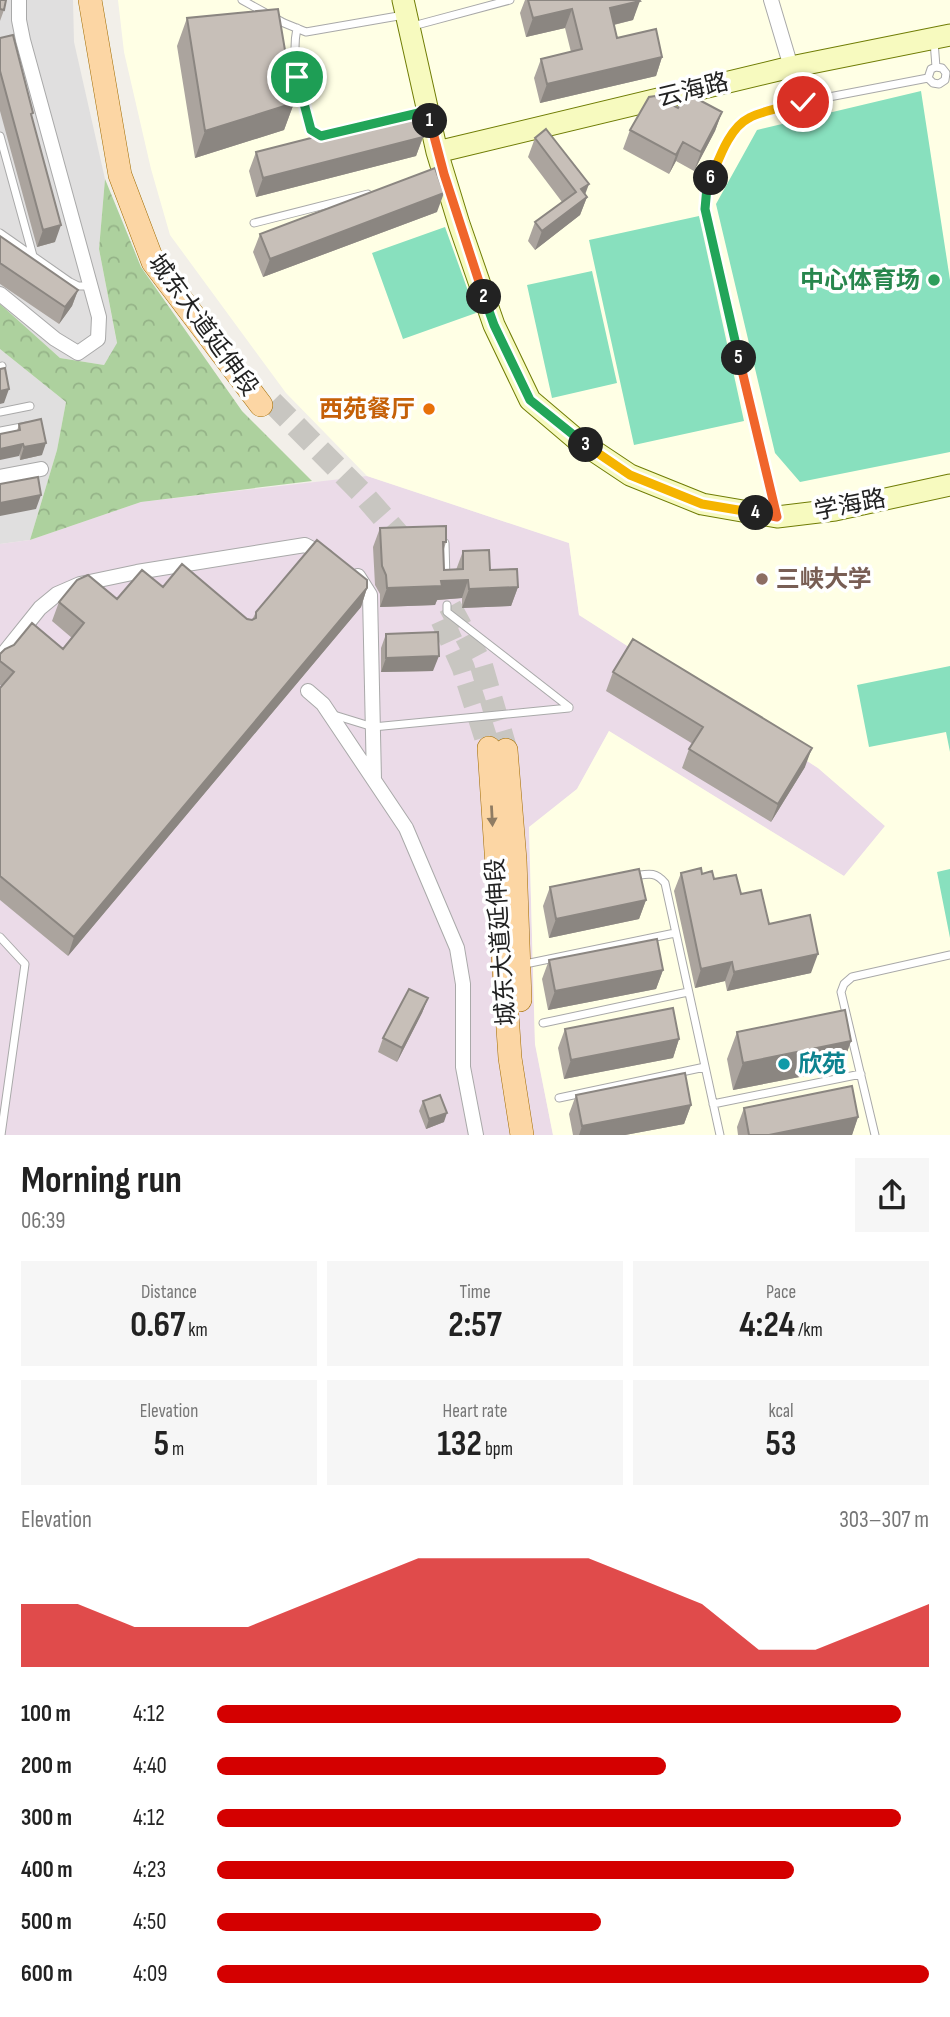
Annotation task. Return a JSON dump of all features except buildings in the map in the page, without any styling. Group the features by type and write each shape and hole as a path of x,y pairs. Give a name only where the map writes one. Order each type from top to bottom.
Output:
{"main road":[{"name":"城东大道延伸段","path":"90,0 120,175 153,262 266,404 163,261 129,165 99,0"},
{"name":"城东大道延伸段","path":"522,1135 510,1058 497,749 515,860 522,1048 537,1135"}],"street":[{"path":"0,294 55,339 78,353 98,339 99,317 17,41 19,0"},
{"path":"771,0 791,66"},
{"name":"学海路","path":"405,14 421,113 437,152 437,176 494,325 530,400 576,439 630,475 702,504 777,517 835,510 950,485"},
{"name":"云海路","path":"437,152 791,66 942,37"},
{"path":"0,477 41,469"},
{"path":"0,658 40,608 57,593 80,584 171,571 305,545 355,572 370,594 374,780"},
{"path":"308,691 323,704 406,828 457,948 463,984 463,1067 476,1135"}],"lane":[{"path":"242,0 306,32 405,14 510,0"},
{"path":"297,28 294,42 297,77 311,130 321,136 334,132"},
{"path":"928,78 928,73 936,66 942,37"},
{"path":"791,66 803,102"},
{"path":"928,78 939,84 944,80 946,74 942,68 936,66"},
{"path":"777,517 705,209 707,187 737,128 748,118 803,102 928,78"},
{"path":"0,136 33,256"},
{"path":"254,223 380,191"},
{"path":"0,233 70,282 78,286 90,286"},
{"path":"0,412 30,406"},
{"path":"0,431 41,424"},
{"path":"445,543 446,581"},
{"path":"330,714 373,727 569,708 447,612 447,605"},
{"path":"627,878 650,873 659,875 665,883 720,1135"},
{"path":"530,962 675,933"},
{"path":"0,937 25,964 1,1135"},
{"path":"875,1135 841,992 844,984 852,976 950,955"},
{"path":"543,1023 688,992"},
{"path":"559,1098 705,1067"},
{"path":"713,1104 861,1074"}],"shaded area":[{"path":"0,0 73,0 74,42 105,179 99,249 117,344 104,365 60,358 0,304"},
{"name":"三峡大学","path":"118,0 950,0 950,1135 553,1135 535,1044 529,827 577,789 609,731 844,876 885,826 818,768 579,615 569,543 367,476 286,393 170,235 151,169 124,52"},
{"path":"0,349 66,402 57,450 30,540 0,544"},
{"path":"367,476 569,543 579,615 818,768 885,826 844,876 609,731 577,789 529,828 535,1044 553,1135 0,1135 0,544 30,540 141,502"}],"green space":[{"path":"921,91 950,280 950,452 800,482 775,453 716,204 757,130"},
{"path":"105,179 141,267 242,411 312,481 141,502 30,540 57,450 66,402 0,349 0,304 60,358 104,365 117,343 99,249"},
{"path":"699,216 744,421 634,445 589,240"},
{"path":"445,227 476,313 403,339 372,253"},
{"path":"592,271 617,383 552,398 527,285"},
{"path":"950,666 950,752 946,732 869,747 857,685"},
{"path":"950,869 950,938 937,872"}],"tunnel":[{"path":"272,402 362,493 432,573 481,664 506,750"},
{"path":"442,620 463,667 489,748"}],"place":[{"name":"中心体育场","path":"934,280"},
{"name":"西苑餐厅","path":"429,409"},
{"name":"三峡大学","path":"762,579"},
{"name":"欣苑","path":"784,1064"}],"route":[{"path":"297,77 311,130 321,136 427,111 459,224 494,325 530,400 576,439 630,475 702,504 777,517 705,209 707,187 728,141 737,128 748,118 803,102"}]}
